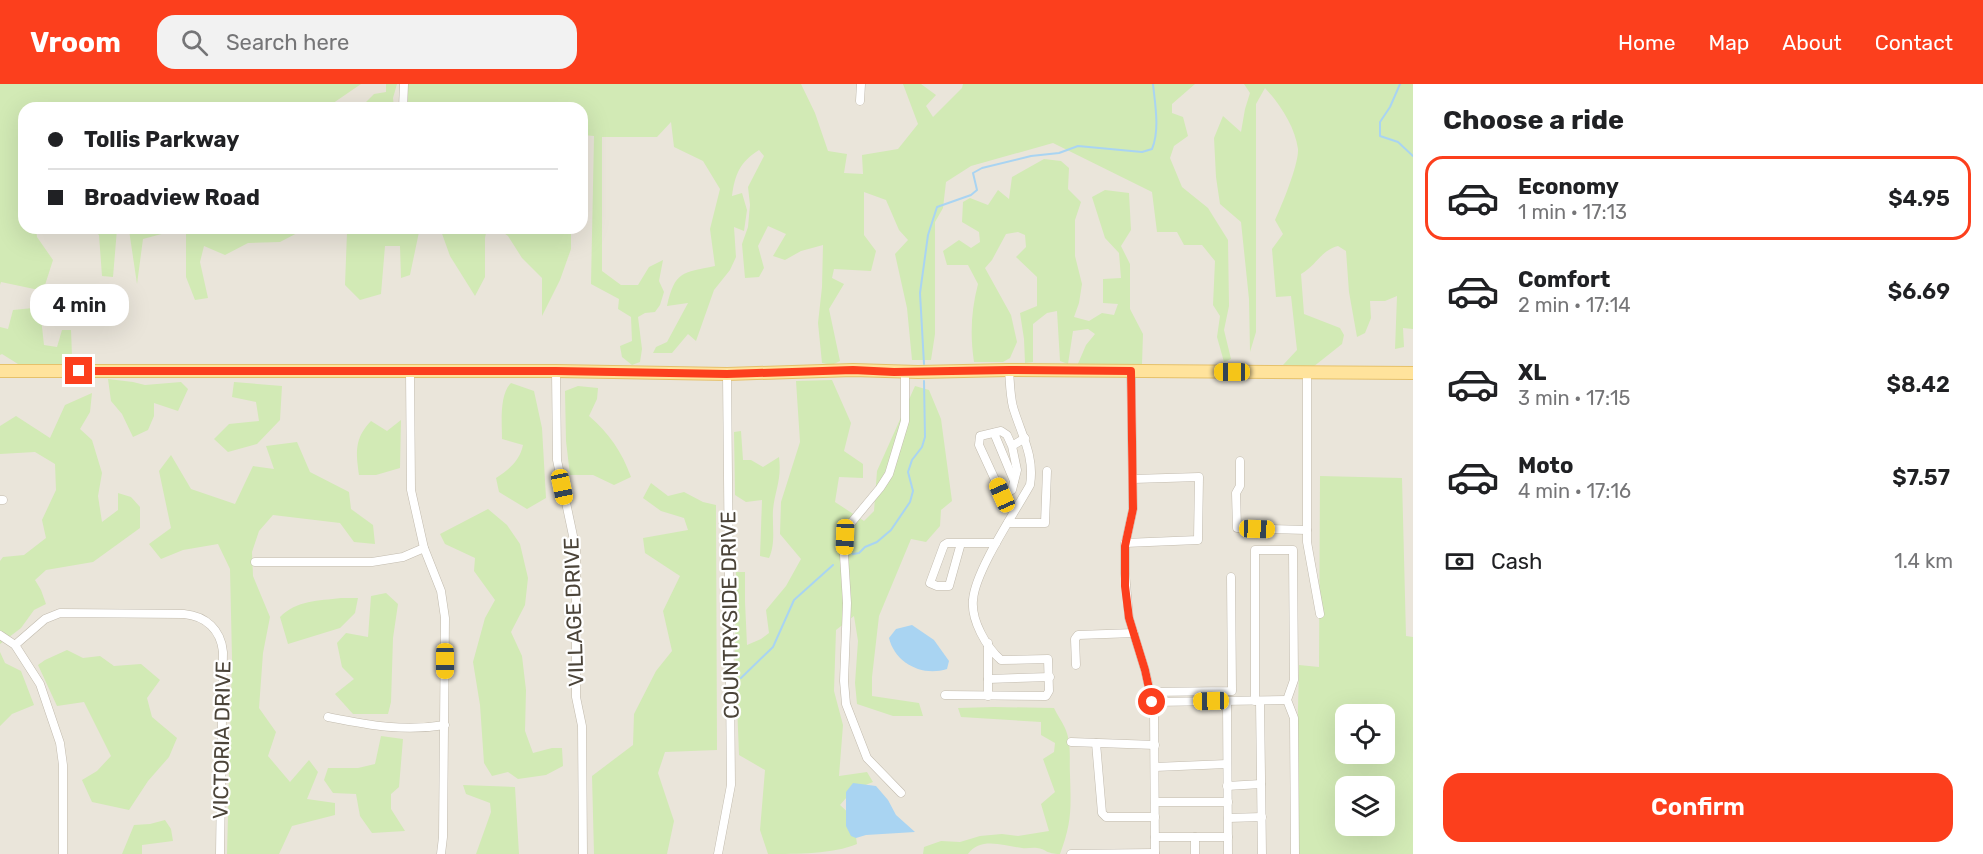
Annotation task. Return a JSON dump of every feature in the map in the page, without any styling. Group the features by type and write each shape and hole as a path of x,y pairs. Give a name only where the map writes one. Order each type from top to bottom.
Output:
{"main road":[{"path":"0,371 556,371 727,374 853,370 905,372 1009,370 1413,373"}],"street":[{"path":"403,102 404,84"},
{"path":"860,101 861,84"},
{"path":"945,695 1046,696 1049,691 1050,677 1047,659 1001,660 988,643 974,615 975,585 996,543 1030,485 1032,463 1013,407 1009,370"},
{"name":"VILLAGE DRIVE","path":"556,371 557,460 576,550 576,697 582,726 583,854"},
{"path":"1071,854 1155,854 1155,745 1152,702 1126,600 1125,543 1133,509 1131,371"},
{"path":"410,372 411,490 424,549 441,591 445,618 445,725 441,854"},
{"path":"901,794 867,758 846,704 844,681 847,603 844,555 846,529 889,474 905,421 905,372"},
{"path":"1307,373 1307,542 1320,614"},
{"name":"COUNTRYSIDE DRIVE","path":"718,854 731,785 727,374"},
{"path":"1001,431 1007,435 1017,470 1012,490 1002,495 979,445 981,436 994,433 1001,431"},
{"path":"994,433 1014,481"},
{"path":"1012,446 1025,438"},
{"path":"1240,461 1240,486 1236,493 1237,528 1307,530"},
{"path":"1008,523 1045,523 1047,471"},
{"path":"1125,543 1198,540 1199,477 1133,479"},
{"path":"961,543 949,586 937,586 930,583 946,543 961,543 996,543"},
{"path":"255,562 372,562 403,557 424,549"},
{"path":"1262,854 1255,550 1293,550 1294,680 1287,700 1294,718 1295,854"},
{"path":"1149,692 1232,691 1231,577"},
{"name":"VICTORIA DRIVE","path":"15,645 45,619 60,613 197,615 213,626 222,639 224,652 219,854"},
{"path":"1076,665 1078,635 1134,633"},
{"path":"0,635 15,645 40,684 60,743 63,765 63,854"},
{"path":"988,643 988,696"},
{"path":"988,679 1050,677"},
{"path":"1152,702 1287,700"},
{"path":"1227,701 1228,854"},
{"path":"328,717 379,727 419,730 445,725"},
{"path":"1071,742 1155,745"},
{"path":"1096,743 1102,813 1106,816 1155,816"},
{"path":"1155,767 1227,764"},
{"path":"1227,786 1261,784"},
{"path":"1155,802 1228,802"},
{"path":"1228,818 1262,816"},
{"path":"1155,837 1228,837"},
{"path":"1195,837 1195,854"}],"shaded area":[{"path":"0,84 1413,84 1413,369 0,365"},
{"path":"0,374 1413,377 1413,854 0,854"}],"green space":[{"path":"0,84 361,84 335,102 18,102 18,234 37,234 53,260 45,285 39,290 1,282 0,285"},
{"path":"386,84 397,84 393,102 366,102 374,94 386,92"},
{"path":"406,84 801,84 815,113 828,151 847,154 844,173 863,174 862,155 898,149 918,124 903,84 921,84 936,95 926,106 933,117 962,88 963,84 1195,84 1172,104 1172,113 1183,117 1188,136 1174,146 1170,158 1182,187 1208,208 1228,240 1229,306 1224,330 1231,359 1224,362 1217,337 1220,316 1213,305 1215,261 1202,245 1184,245 1177,232 1157,232 1152,192 1053,143 971,166 946,182 943,208 935,222 935,334 931,360 912,360 907,308 895,254 908,240 899,230 886,200 864,192 864,235 876,251 871,271 834,269 832,278 844,284 829,309 840,361 832,365 822,363 818,323 823,245 801,251 785,260 773,256 786,234 768,226 758,246 764,268 759,277 745,278 742,244 748,227 750,205 748,187 764,156 759,150 743,164 735,181 732,196 742,193 747,210 744,231 734,227 736,257 730,270 714,290 696,341 688,334 672,353 653,353 656,347 667,342 688,303 667,306 677,280 695,270 715,266 710,229 720,189 703,161 674,147 671,122 657,137 602,137 602,271 621,285 638,285 649,267 663,260 659,281 664,292 655,312 645,313 638,317 642,349 640,362 632,365 622,357 620,346 632,341 631,317 618,309 619,299 591,284 594,136 588,136 588,102 406,102"},
{"path":"1244,84 1413,84 1413,329 1403,328 1404,347 1395,349 1397,296 1385,301 1370,301 1371,318 1365,333 1357,337 1349,292 1346,251 1338,246 1327,251 1301,274 1304,314 1340,328 1344,335 1342,344 1313,367 1283,365 1297,350 1291,296 1276,297 1272,249 1283,234 1275,220 1293,174 1298,149 1294,132 1286,116 1265,88 1256,104 1256,332 1250,352 1249,299 1241,222 1220,204 1214,138 1223,116 1241,132 1250,93"},
{"path":"1044,159 1061,161 1069,168 1068,189 1081,202 1075,220 1075,256 1082,284 1074,317 1089,321 1102,313 1114,315 1118,304 1103,303 1103,279 1121,278 1119,253 1105,238 1092,197 1105,190 1129,193 1131,230 1121,246 1130,264 1130,309 1143,334 1142,364 1077,366 1086,345 1095,334 1088,329 1073,331 1068,364 1060,361 1057,311 1047,313 1033,324 1033,362 1025,363 1020,313 1037,306 1037,277 1016,257 1026,247 1025,235 1018,232 1006,234 985,268 1011,315 1017,342 1010,358 1003,362 974,362 972,323 978,284 968,265 947,265 943,251 959,240 971,248 980,242 979,232 962,222 963,202 970,198 988,205 998,190 1009,199 1012,177"},
{"path":"117,234 113,277 102,276 99,235"},
{"path":"130,234 162,234 143,239 137,284"},
{"path":"186,234 295,234 280,242 248,243 225,255 204,246 200,262 208,298 195,300 186,277"},
{"path":"347,234 419,234 410,275 401,278 400,246 385,246 381,294 360,300 345,285"},
{"path":"442,234 486,234 485,277 475,296 450,256"},
{"path":"505,234 571,234 571,249 560,280 542,316 542,278 522,258"},
{"path":"43,307 41,318 44,345 57,347 62,330 71,330 72,356 62,364 18,364 0,355 0,327 8,329 13,310"},
{"path":"108,379 145,385 181,382 188,389 178,411 154,403 154,416 148,430 133,437 122,414 111,401"},
{"path":"832,380 851,423 844,451 863,464 863,478 839,477 835,502 864,521 874,511 877,471 915,386 929,390 941,419 952,501 941,510 940,526 926,542 911,539 879,616 872,677 872,696 919,703 923,716 893,716 857,704 855,683 858,641 854,616 836,630 834,691 843,725 839,776 867,772 873,782 853,790 840,805 853,817 857,844 826,852 768,854 760,830 765,770 739,755 735,653 736,572 745,572 747,645 769,633 766,610 786,586 801,559 780,534 781,502 800,442 796,381"},
{"path":"234,382 282,386 280,420 257,444 228,452 214,439 229,424 259,421 256,402 232,397"},
{"path":"511,383 534,391 542,428 546,498 527,509 499,492 496,478 513,464 523,445 502,439 503,402"},
{"path":"578,386 598,388 597,399 589,416 614,444 631,477 614,485 593,475 570,475 566,441 565,391"},
{"path":"92,393 90,412 80,429 92,440 102,473 98,496 102,522 118,510 118,493 131,497 140,507 140,528 93,562 46,570 35,580 46,604 34,610 21,628 0,644 0,561 3,557 24,555 46,538 42,520 56,490 55,464 35,452 0,454 0,426 16,416 50,438 65,405"},
{"path":"401,420 400,468 376,475 359,475 358,446 365,428 371,421 387,431"},
{"path":"741,431 743,460 751,460 763,467 779,457 779,478 773,510 773,540 769,558 760,556 762,500 746,502 735,495 734,432"},
{"path":"297,442 310,472 349,492 351,509 373,525 375,544 354,542 340,523 273,515 259,531 252,552 253,576 270,617 263,653 259,708 276,732 268,756 290,782 309,760 318,772 307,799 335,803 335,815 292,826 279,854 227,854 232,658 230,569 218,544 183,550 161,559 149,544 171,528 159,471 171,455 191,489 235,504 253,466 274,469 266,446"},
{"path":"1320,476 1402,478 1406,636 1413,637 1413,854 1297,854 1299,665 1319,667"},
{"path":"651,483 668,496 684,492 703,502 716,505 717,750 665,752 658,773 674,821 667,854 594,854 592,776 633,745 634,714 656,671 672,651 663,611 680,576 645,553 643,538 688,530 684,518 661,511 643,498"},
{"path":"488,509 507,525 520,544 528,578 525,605 511,632 522,656 526,690 525,731 533,753 562,748 563,766 546,775 518,779 508,772 492,776 484,763 480,705 473,662 485,618 495,600 474,571 475,558 445,544 440,534"},
{"path":"386,593 398,604 393,638 391,702 388,714 353,714 335,694 354,679 342,667 337,643 346,633 368,637 371,596"},
{"path":"358,598 355,613 340,628 288,644 280,617 301,604"},
{"path":"67,650 83,658 100,656 114,666 141,664 160,680 147,698 152,717 177,738 169,757 148,781 129,810 92,802 82,780 97,771 111,756 84,702 57,706 38,665"},
{"path":"0,652 5,663 21,671 34,705 12,714 0,726"},
{"path":"958,708 1054,708 1065,728 1069,746 1070,806 1069,824 1060,854 1037,848 986,844 973,848 968,854 923,854 924,847 941,841 960,842 980,836 1002,834 1018,836 1049,831 1041,804 1055,792 1043,759 1054,752 1055,743 1041,735 1041,722 961,717"},
{"path":"381,736 403,739 399,787 391,794 391,809 405,831 372,833 360,816 356,794 333,793 324,780 328,768 358,768 375,764"},
{"path":"463,785 515,787 519,854 476,854 491,812 490,803 466,794"},
{"path":"165,820 171,829 173,841 142,845 142,854 122,854 134,825"}],"water":[{"path":"912,625 934,640 949,661 947,669 928,671 919,669 903,661 897,655 889,638 896,629"},
{"path":"853,783 876,786 888,800 896,815 915,832 866,835 856,838 851,836 846,826 846,792"}],"waterway":[{"path":"924,364 920,293 928,235 937,207 971,195 977,190 973,173 982,168 1031,156 1059,153 1078,146 1142,152 1152,149 1156,125 1153,84"},
{"path":"1400,84 1390,107 1380,122 1380,136 1398,142 1413,156"},
{"path":"853,554 877,542 891,530 910,502 913,491 908,472 925,437 924,381"},
{"path":"741,678 773,647 794,600 833,565"}],"route":[{"path":"79,371 556,371 727,374 853,370 894,372 1131,371 1133,509 1125,546 1125,586 1129,618 1152,702"}]}
